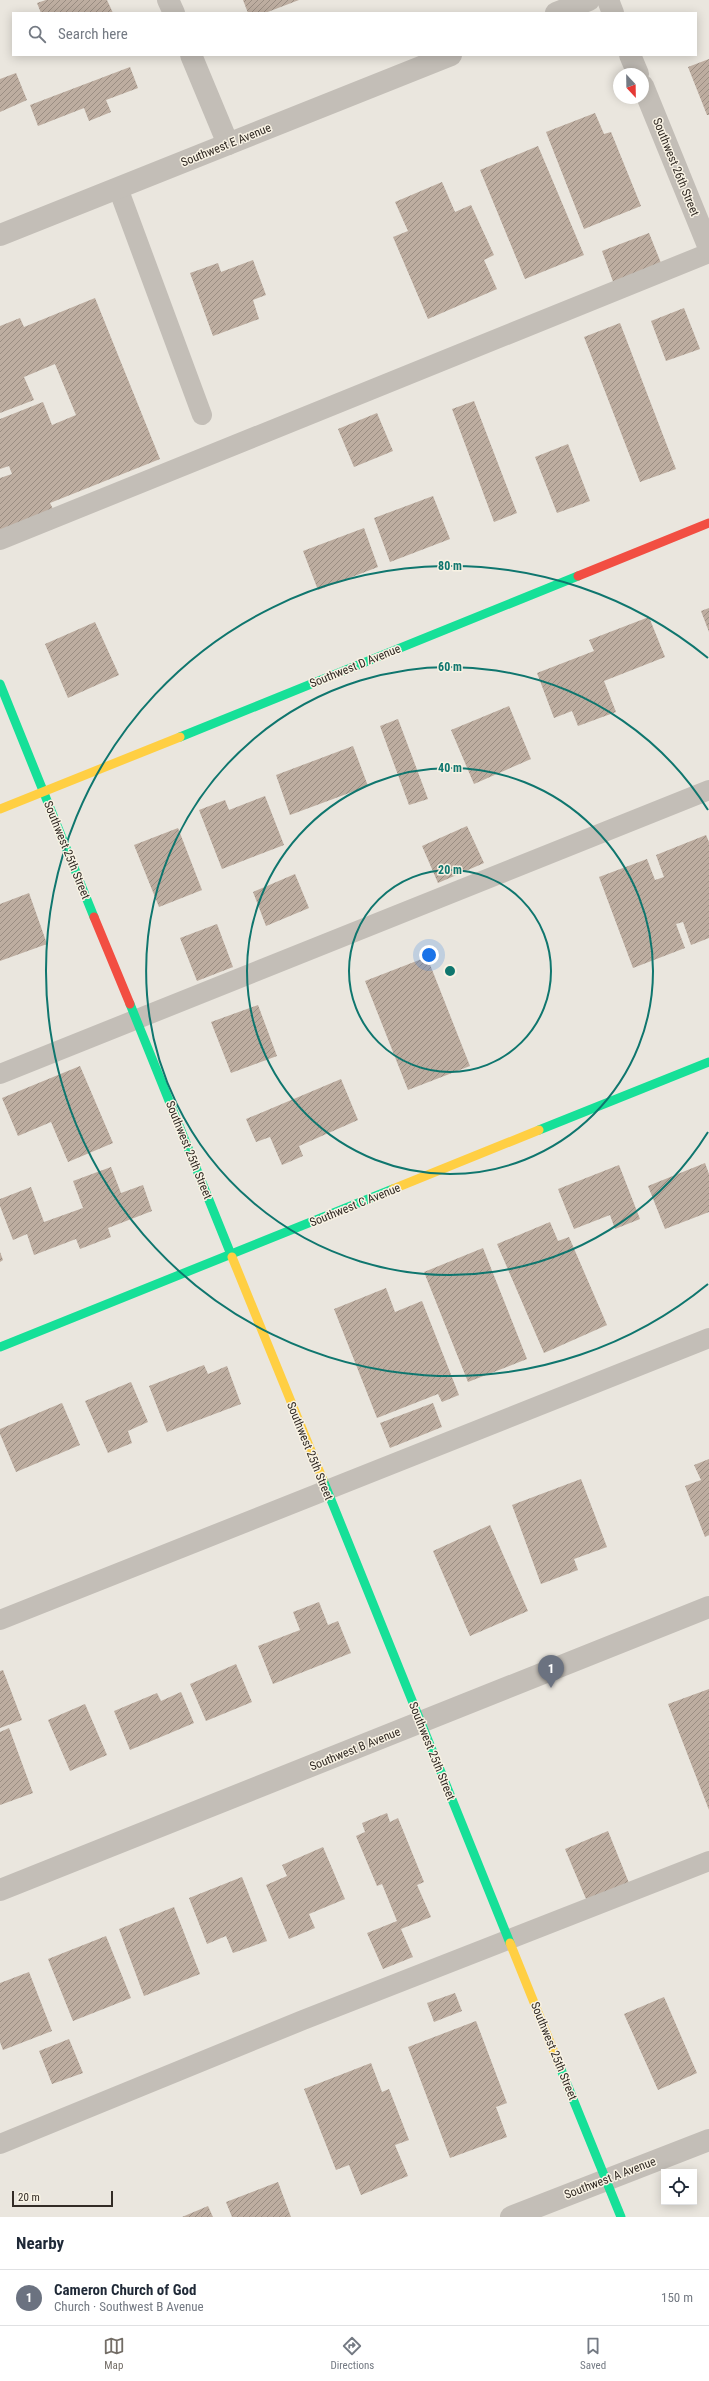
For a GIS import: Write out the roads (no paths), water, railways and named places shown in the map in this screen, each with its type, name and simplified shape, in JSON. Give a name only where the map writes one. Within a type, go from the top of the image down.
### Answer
[{"type":"street","points":[[168,0],[174,12]]},
{"type":"street","points":[[559,12],[589,0]]},
{"type":"street","points":[[608,0],[613,12]]},
{"type":"street","points":[[191,56],[228,144]]},
{"type":"street","name":"Southwest E Avenue","points":[[0,235],[448,56]]},
{"type":"street","points":[[630,56],[635,68]]},
{"type":"street","name":"Southwest 26th Street","points":[[649,101],[709,248]]},
{"type":"street","name":"Southwest D Avenue","points":[[0,809],[709,523]]},
{"type":"street","name":"Southwest 25th Street","points":[[0,684],[621,2217]]},
{"type":"street","name":"Southwest C Avenue","points":[[0,1347],[709,1062]]},
{"type":"street","name":"Southwest B Avenue","points":[[0,1890],[709,1607]]},
{"type":"street","name":"Southwest A Avenue","points":[[511,2217],[709,2140]]},
{"type":"lane","points":[[118,188],[202,414]]},
{"type":"lane","points":[[0,540],[709,253]]},
{"type":"lane","points":[[0,1074],[709,790]]},
{"type":"lane","points":[[0,1620],[709,1338]]},
{"type":"lane","points":[[0,2144],[303,2020],[709,1861]]},
{"type":"place","name":"Cameron Church of God","points":[[551,1688]]}]
